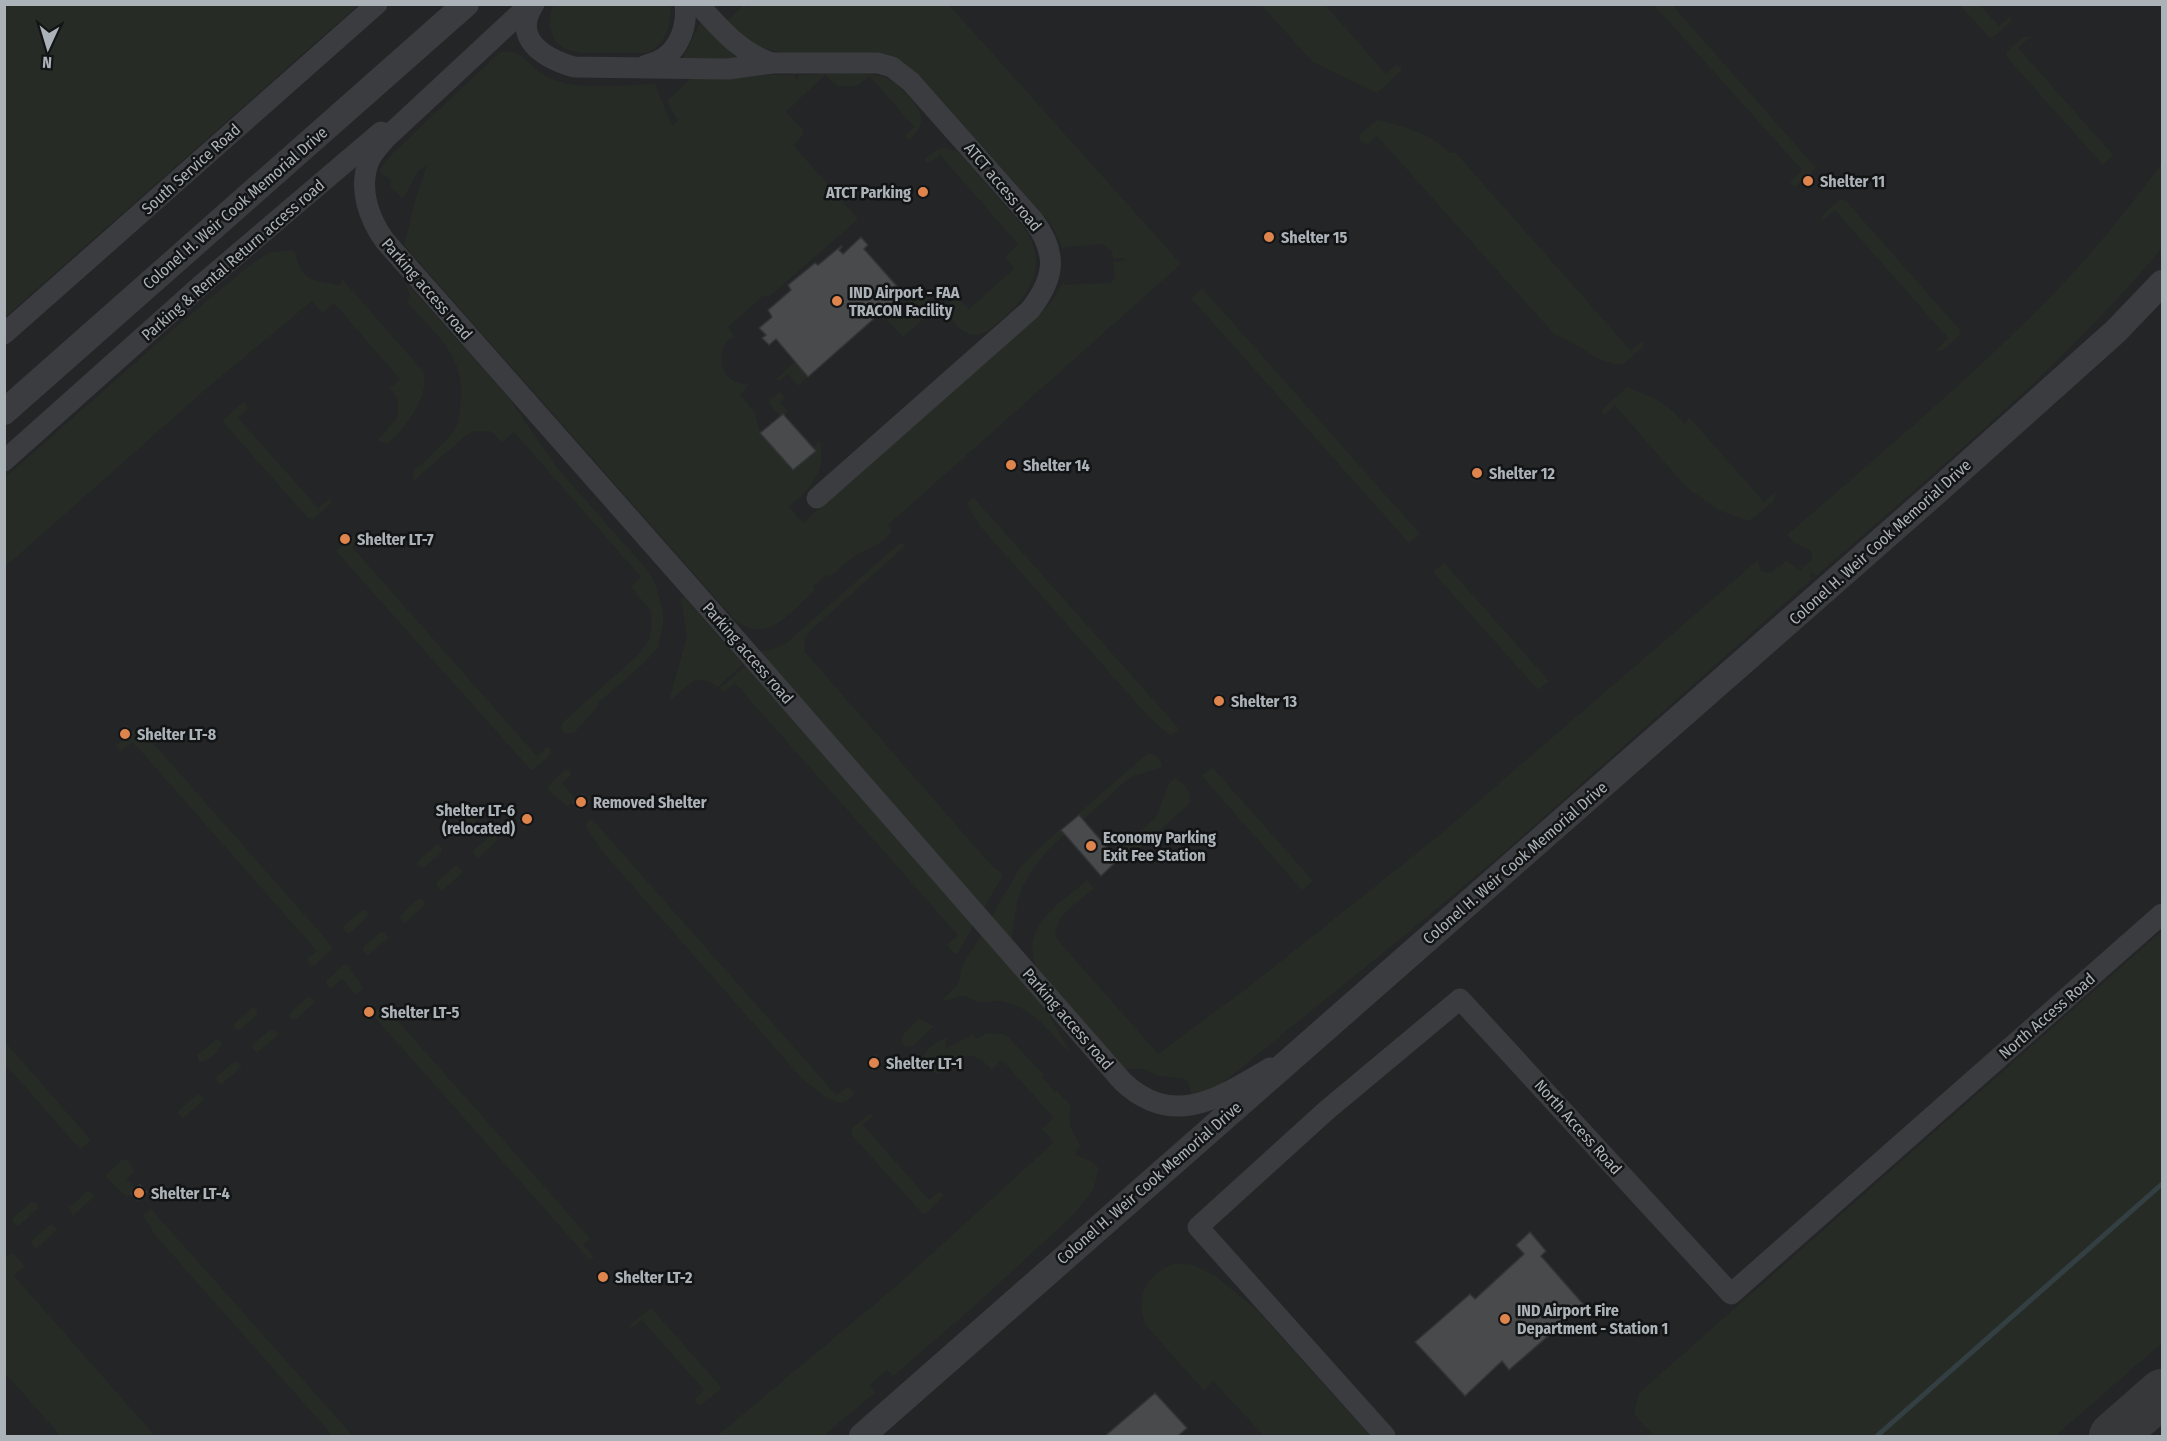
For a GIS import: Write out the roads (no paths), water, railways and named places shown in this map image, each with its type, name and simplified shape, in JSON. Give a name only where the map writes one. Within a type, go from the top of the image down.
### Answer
[{"type":"street","name":"South Service Road","points":[[4,334],[377,4]]},
{"type":"street","name":"Colonel H. Weir Cook Memorial Drive","points":[[4,412],[466,4]]},
{"type":"street","points":[[465,63],[532,4]]},
{"type":"street","name":"ATCT access road","points":[[532,4],[525,26],[529,39],[551,59],[574,67],[728,69],[773,63],[878,63],[892,67],[911,82],[1043,234],[1051,256],[1049,277],[1045,289],[1030,310],[817,498]]},
{"type":"street","points":[[634,67],[654,64],[664,60],[670,54],[682,32],[685,4]]},
{"type":"street","name":"ATCT access road","points":[[698,4],[743,49],[753,56],[773,63]]},
{"type":"street","name":"Parking & Rental Return access road","points":[[4,461],[200,286],[345,161],[465,63]]},
{"type":"street","name":"Parking access road","points":[[465,63],[386,138],[369,161],[366,177],[367,207],[372,222],[385,242],[1132,1090],[1140,1097],[1160,1105],[1195,1106],[1217,1097],[1304,1048]]},
{"type":"street","name":"Colonel H. Weir Cook Memorial Drive","points":[[862,1437],[1075,1247],[1952,478],[2116,331],[2163,283]]},
{"type":"street","name":"North Access Road","points":[[1385,1437],[1198,1227],[1327,1110],[1460,999],[1731,1294],[2163,914]]},
{"type":"waterway","points":[[1877,1436],[2162,1184]]},
{"type":"place","name":"Shelter 11","points":[[1808,181]]},
{"type":"place","name":"ATCT Parking","points":[[923,192]]},
{"type":"place","name":"Shelter 15","points":[[1269,237]]},
{"type":"place","name":"IND Airport - FAA TRACON Facility","points":[[837,301]]},
{"type":"place","name":"Shelter 14","points":[[1011,465]]},
{"type":"place","name":"Shelter 12","points":[[1477,473]]},
{"type":"place","name":"Shelter LT-7","points":[[345,539]]},
{"type":"place","name":"Shelter 13","points":[[1219,701]]},
{"type":"place","name":"Shelter LT-8","points":[[125,734]]},
{"type":"place","name":"Removed Shelter","points":[[581,802]]},
{"type":"place","name":"Shelter LT-6 (relocated)","points":[[527,819]]},
{"type":"place","name":"Economy Parking Exit Fee Station","points":[[1091,846]]},
{"type":"place","name":"Shelter LT-5","points":[[369,1012]]},
{"type":"place","name":"Shelter LT-1","points":[[874,1063]]},
{"type":"place","name":"Shelter LT-4","points":[[139,1193]]},
{"type":"place","name":"Shelter LT-2","points":[[603,1277]]},
{"type":"place","name":"IND Airport Fire Department - Station 1","points":[[1505,1319]]}]
